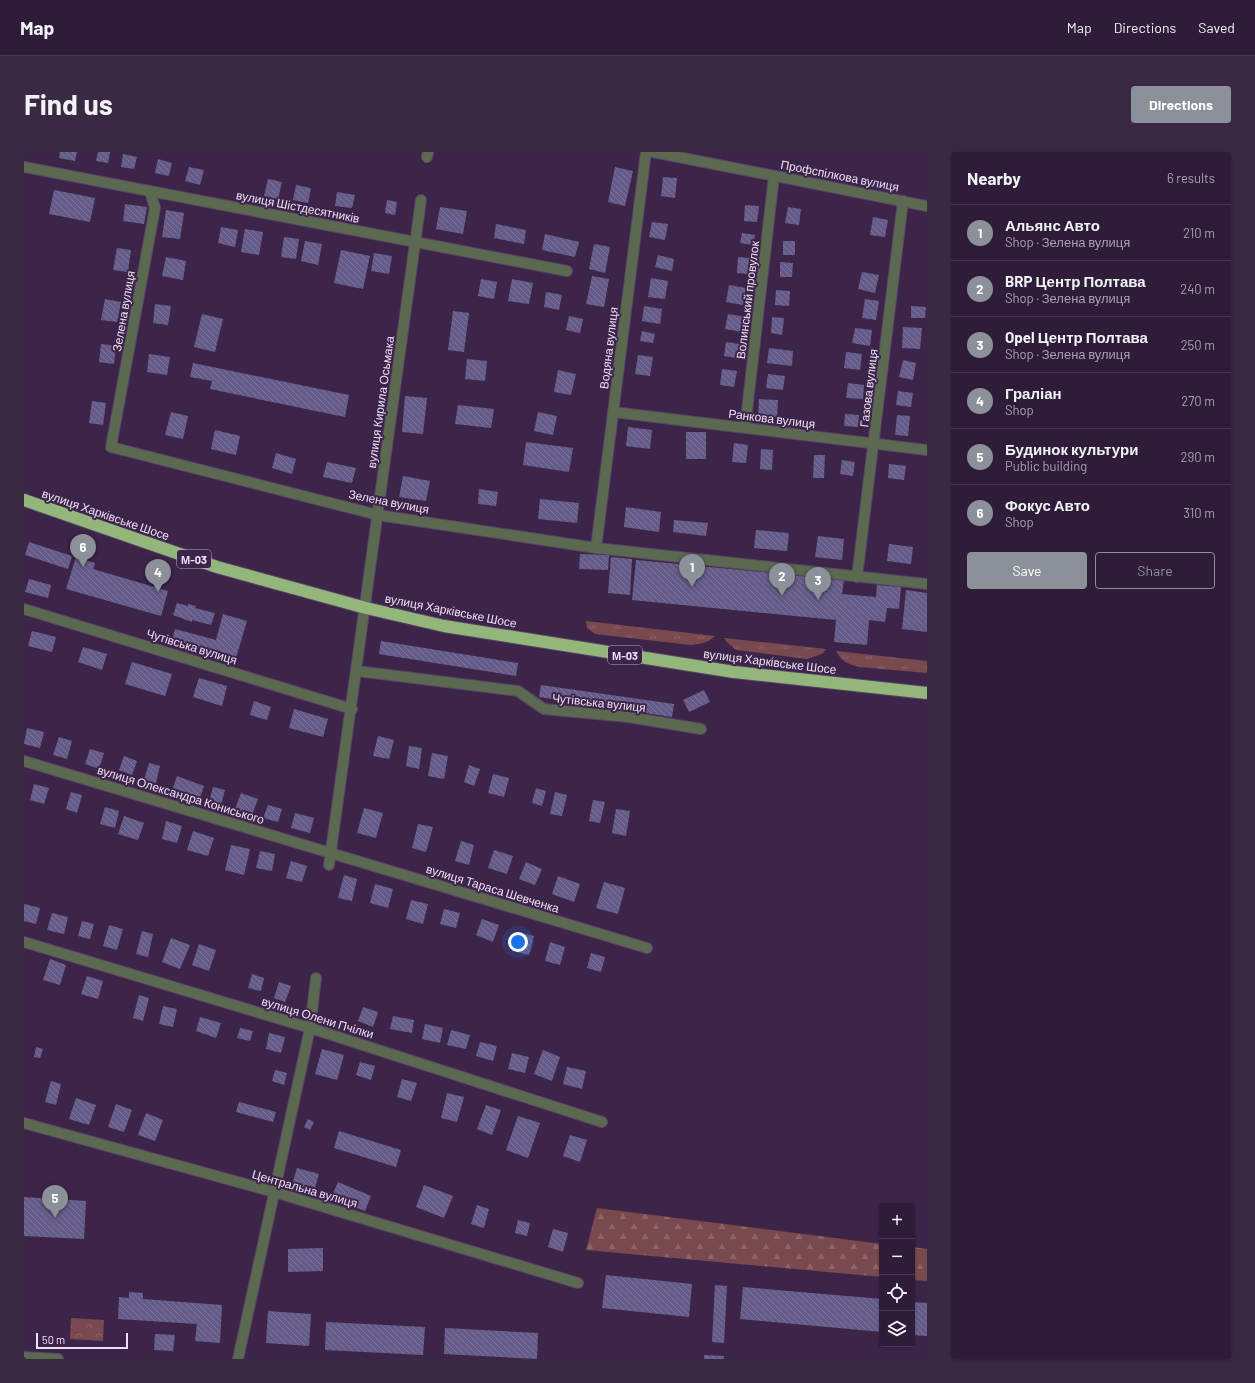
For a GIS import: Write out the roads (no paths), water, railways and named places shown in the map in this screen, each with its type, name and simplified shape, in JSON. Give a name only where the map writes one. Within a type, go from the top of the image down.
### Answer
[{"type":"highway","name":"вулиця Харківське Шосе","points":[[24,500],[217,567],[366,608],[444,626],[729,671],[927,694]]},
{"type":"street","name":"Водяна вулиця","points":[[596,548],[646,152]]},
{"type":"street","name":"Профспілкова вулиця","points":[[653,152],[927,206]]},
{"type":"street","name":"вулиця Шістдесятників","points":[[24,167],[567,271]]},
{"type":"street","name":"Волинський провулок","points":[[745,428],[774,176]]},
{"type":"street","name":"Зелена вулиця","points":[[150,191],[155,208],[111,447],[378,515],[596,548],[927,584]]},
{"type":"street","name":"вулиця Кирила Осьмака","points":[[329,865],[366,608],[421,200]]},
{"type":"street","name":"Газова вулиця","points":[[857,577],[903,201]]},
{"type":"street","name":"Ранкова вулиця","points":[[613,412],[927,450]]},
{"type":"street","name":"Чутівська вулиця","points":[[24,609],[352,709]]},
{"type":"street","name":"Чутівська вулиця","points":[[357,671],[518,691],[544,710],[628,717],[701,729]]},
{"type":"street","name":"вулиця Олександра Кониського","points":[[24,761],[331,853]]},
{"type":"street","name":"вулиця Тараса Шевченка","points":[[331,853],[647,948]]},
{"type":"street","name":"вулиця Олени Пчілки","points":[[24,942],[310,1028],[602,1122]]},
{"type":"street","points":[[238,1359],[310,1028],[316,978]]},
{"type":"street","name":"Центральна вулиця","points":[[24,1123],[274,1192],[578,1283]]},
{"type":"street","points":[[24,1357],[58,1359]]},
{"type":"place","name":"Фокус Авто","points":[[83,567]]},
{"type":"place","name":"Альянс Авто","points":[[692,587]]},
{"type":"place","name":"Граліан","points":[[158,592]]},
{"type":"place","name":"BRP Центр Полтава","points":[[782,596]]},
{"type":"place","name":"Opel Центр Полтава","points":[[818,600]]},
{"type":"place","name":"Будинок культури","points":[[55,1218]]}]
